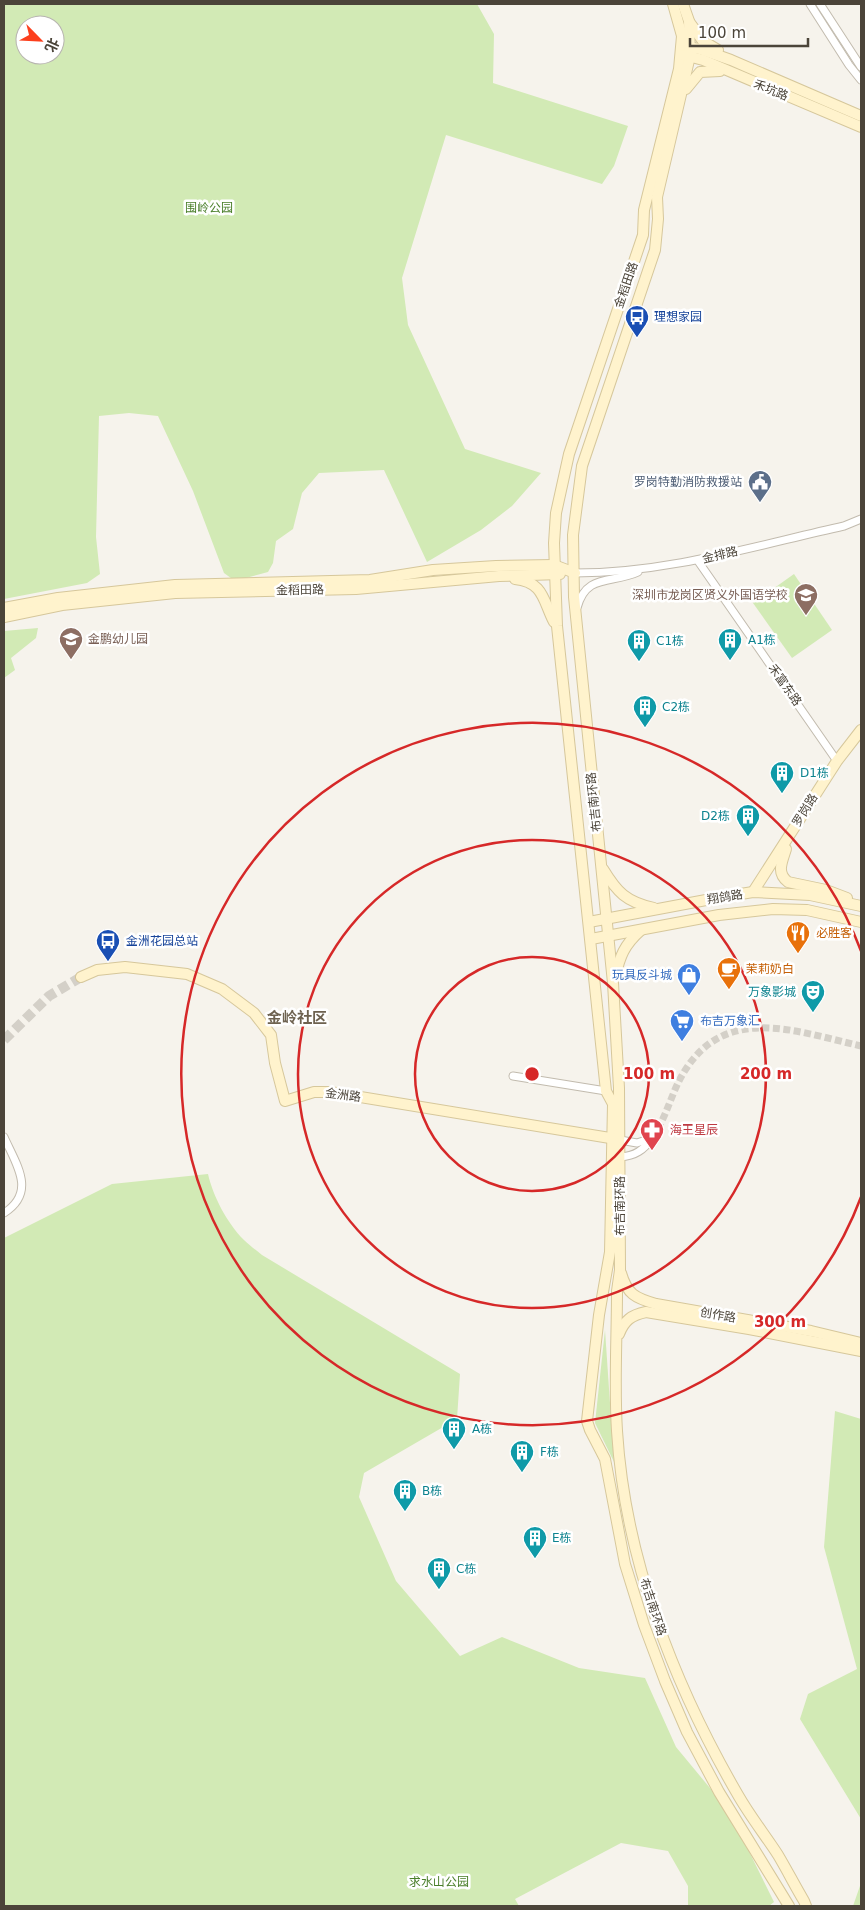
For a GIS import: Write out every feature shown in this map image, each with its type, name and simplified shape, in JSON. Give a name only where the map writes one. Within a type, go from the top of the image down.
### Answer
[{"type":"street","name":"金稻田路","points":[[554,569],[556,513],[569,454],[643,235],[644,210],[686,51],[673,4]]},
{"type":"street","name":"金稻田路","points":[[582,466],[655,250],[658,220],[657,197],[682,96],[689,21],[683,4]]},
{"type":"street","points":[[810,4],[849,65],[861,80]]},
{"type":"street","points":[[820,4],[861,67]]},
{"type":"street","points":[[689,21],[703,41],[731,60]]},
{"type":"street","name":"禾坑路","points":[[686,51],[731,60],[860,114]]},
{"type":"street","name":"禾坑路","points":[[686,51],[726,71],[861,127]]},
{"type":"street","points":[[682,96],[700,72],[709,70],[726,71]]},
{"type":"street","name":"布吉南环路","points":[[582,466],[573,535],[574,597],[613,984],[619,1088],[610,1252],[599,1315],[587,1421],[605,1459],[625,1564],[644,1625],[665,1681],[687,1732],[719,1792],[789,1906]]},
{"type":"street","name":"金排路","points":[[575,573],[644,570],[698,561],[844,526],[861,519]]},
{"type":"street","name":"禾富东路","points":[[698,561],[837,760]]},
{"type":"street","name":"金稻田路","points":[[4,617],[62,605],[174,593],[356,589],[554,569]]},
{"type":"street","name":"金稻田路","points":[[4,608],[58,598],[174,585],[370,580],[433,570],[554,569],[575,573]]},
{"type":"street","name":"布吉南环路","points":[[554,569],[556,626],[606,1091],[612,1104],[620,1157],[620,1270],[617,1291],[617,1431],[626,1500],[644,1584],[669,1655],[718,1758],[806,1906]]},
{"type":"street","points":[[576,616],[580,599],[590,585],[602,580],[627,577],[644,570]]},
{"type":"street","points":[[499,576],[525,581],[536,587],[543,596],[556,626]]},
{"type":"street","name":"罗岗路","points":[[753,892],[837,760],[861,730]]},
{"type":"street","points":[[790,835],[780,866],[780,874],[784,879],[788,882],[841,895],[860,906]]},
{"type":"street","points":[[600,865],[616,889],[624,896],[644,906],[658,909]]},
{"type":"street","name":"翔鸽路","points":[[589,922],[753,892],[810,895],[860,906]]},
{"type":"street","name":"翔鸽路","points":[[591,939],[748,910],[807,910],[861,922]]},
{"type":"street","points":[[613,984],[622,952],[633,937],[642,929]]},
{"type":"street","name":"金洲路","points":[[82,977],[97,970],[125,967],[187,974],[222,989],[254,1013],[271,1034],[275,1062],[285,1101],[314,1092],[330,1092],[616,1138]]},
{"type":"street","points":[[513,1076],[606,1091]]},
{"type":"street","points":[[4,1137],[21,1177],[22,1191],[18,1201],[4,1213]]},
{"type":"street","points":[[616,1138],[637,1143],[652,1138],[639,1152],[620,1157]]},
{"type":"street","name":"创作路","points":[[620,1270],[624,1284],[630,1293],[643,1300],[810,1335],[861,1351]]},
{"type":"street","name":"创作路","points":[[617,1338],[623,1325],[629,1318],[646,1312],[861,1343]]},
{"type":"street","points":[[778,1886],[791,1878]]},
{"type":"green space","name":"围岭公园","points":[[4,4],[477,4],[494,34],[493,83],[628,126],[614,166],[602,184],[446,135],[402,278],[408,325],[465,449],[541,473],[512,506],[481,530],[427,562],[384,470],[319,473],[302,493],[293,529],[276,541],[273,563],[268,572],[235,581],[224,573],[193,491],[158,416],[129,413],[99,416],[96,537],[100,574],[87,583],[4,599]]},
{"type":"green space","points":[[794,574],[832,630],[792,658],[753,603]]},
{"type":"green space","points":[[38,628],[36,638],[11,658],[15,670],[4,678],[4,631]]},
{"type":"green space","name":"求水山公园","points":[[208,1174],[217,1200],[226,1217],[244,1240],[262,1255],[460,1374],[457,1419],[364,1473],[359,1497],[396,1581],[460,1656],[502,1637],[579,1668],[645,1678],[676,1747],[729,1811],[774,1902],[769,1906],[688,1906],[688,1886],[668,1851],[621,1843],[515,1899],[519,1906],[4,1906],[4,1238],[112,1184]]},
{"type":"green space","points":[[605,1330],[614,1462],[595,1423]]},
{"type":"green space","points":[[835,1411],[861,1419],[861,1819],[800,1719],[808,1694],[857,1669],[824,1547]]},
{"type":"green space","points":[[861,1883],[861,1906],[853,1906]]},
{"type":"tunnel","points":[[4,1040],[49,996],[81,977]]},
{"type":"tunnel","points":[[652,1138],[684,1072],[701,1050],[721,1037],[742,1030],[765,1028],[813,1034],[861,1046]]},
{"type":"place","name":"理想家园","points":[[637,338]]},
{"type":"place","name":"罗岗特勤消防救援站","points":[[760,503]]},
{"type":"place","name":"深圳市龙岗区贤义外国语学校","points":[[806,616]]},
{"type":"place","name":"金鹏幼儿园","points":[[71,660]]},
{"type":"place","name":"A1栋","points":[[730,661]]},
{"type":"place","name":"C1栋","points":[[639,662]]},
{"type":"place","name":"C2栋","points":[[645,728]]},
{"type":"place","name":"D1栋","points":[[782,794]]},
{"type":"place","name":"D2栋","points":[[748,837]]},
{"type":"place","name":"必胜客","points":[[798,954]]},
{"type":"place","name":"金洲花园总站","points":[[108,962]]},
{"type":"place","name":"茉莉奶白","points":[[729,990]]},
{"type":"place","name":"玩具反斗城","points":[[689,996]]},
{"type":"place","name":"万象影城","points":[[813,1013]]},
{"type":"place","name":"布吉万象汇","points":[[682,1042]]},
{"type":"place","name":"海王星辰","points":[[652,1151]]},
{"type":"place","name":"A栋","points":[[454,1450]]},
{"type":"place","name":"F栋","points":[[522,1473]]},
{"type":"place","name":"B栋","points":[[405,1512]]},
{"type":"place","name":"E栋","points":[[535,1559]]},
{"type":"place","name":"C栋","points":[[439,1590]]},
{"type":"district","name":"金岭社区","points":[[297,1018]]}]
